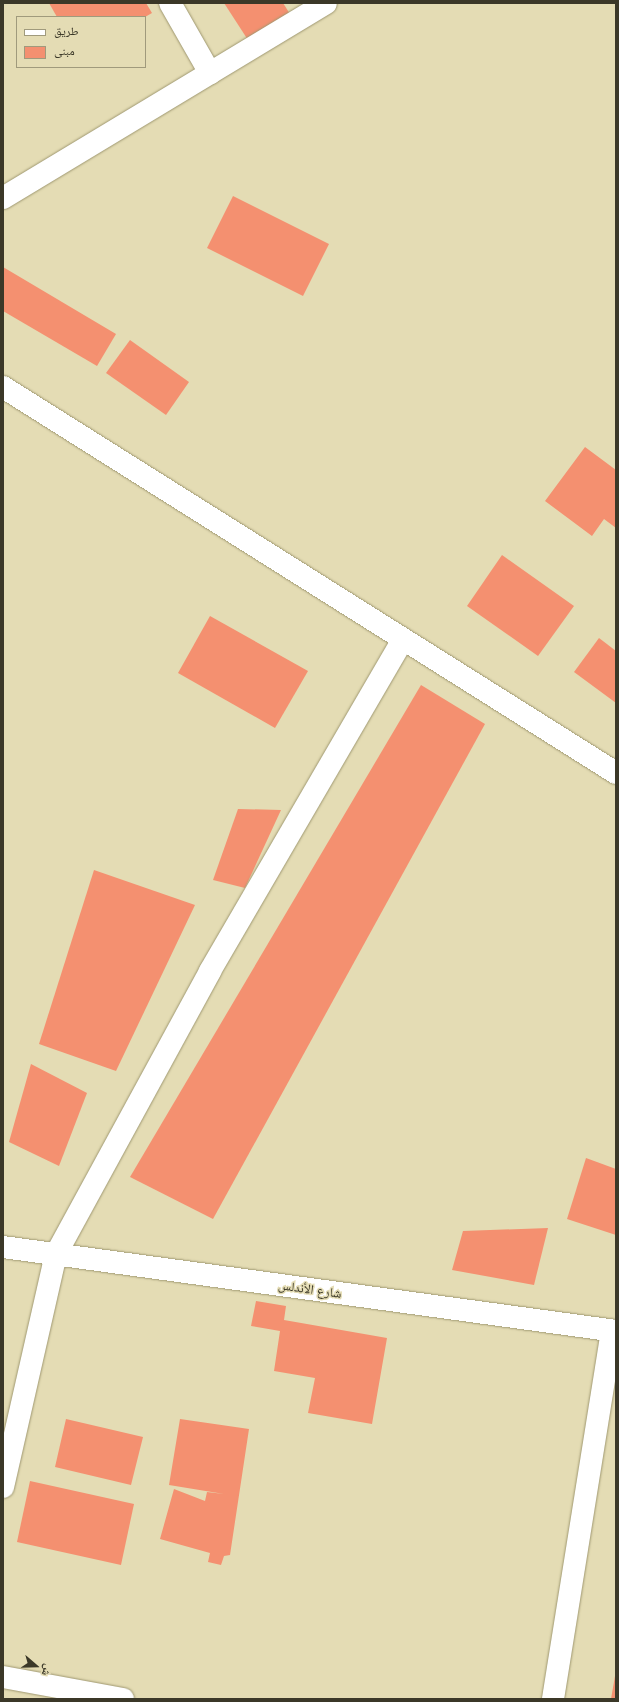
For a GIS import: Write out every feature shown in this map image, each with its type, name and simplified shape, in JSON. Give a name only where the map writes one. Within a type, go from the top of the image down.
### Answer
[{"type":"street","points":[[170,3],[210,74]]},
{"type":"street","points":[[3,198],[326,3]]},
{"type":"street","points":[[3,387],[616,773]]},
{"type":"street","points":[[3,1487],[56,1254],[210,971],[404,640]]},
{"type":"street","name":"شارع الأندلس","points":[[3,1247],[614,1331]]},
{"type":"street","points":[[553,1699],[614,1331]]},
{"type":"street","points":[[3,1677],[124,1699]]},
{"type":"building","points":[[49,3],[146,3],[152,13],[146,16],[56,16]]},
{"type":"building","points":[[224,3],[283,3],[290,14],[248,40]]},
{"type":"building","points":[[233,196],[329,244],[303,296],[207,248]]},
{"type":"building","points":[[3,267],[116,334],[97,366],[3,311]]},
{"type":"building","points":[[130,340],[189,382],[166,415],[106,373]]},
{"type":"building","points":[[585,447],[616,470],[616,528],[604,519],[592,536],[545,501]]},
{"type":"building","points":[[502,555],[574,606],[538,656],[467,606]]},
{"type":"building","points":[[210,616],[308,671],[275,728],[178,673]]},
{"type":"building","points":[[599,638],[616,651],[616,703],[574,672]]},
{"type":"building","points":[[421,685],[485,724],[213,1219],[130,1177]]},
{"type":"building","points":[[238,809],[281,810],[245,888],[213,880]]},
{"type":"building","points":[[94,870],[195,905],[116,1071],[39,1044]]},
{"type":"building","points":[[31,1064],[87,1093],[59,1166],[9,1142]]},
{"type":"building","points":[[586,1158],[616,1169],[616,1235],[567,1219]]},
{"type":"building","points":[[548,1228],[534,1285],[452,1270],[463,1231]]},
{"type":"building","points":[[256,1301],[286,1306],[284,1320],[387,1338],[372,1424],[308,1413],[315,1378],[274,1371],[280,1331],[251,1326]]},
{"type":"building","points":[[66,1419],[143,1437],[131,1485],[55,1467]]},
{"type":"building","points":[[180,1419],[249,1429],[230,1555],[224,1556],[221,1565],[208,1562],[210,1553],[160,1539],[174,1489],[205,1501],[207,1492],[224,1494],[169,1485]]},
{"type":"building","points":[[30,1481],[134,1504],[121,1565],[17,1542]]},
{"type":"building","points":[[615,1676],[616,1699],[611,1699]]}]
